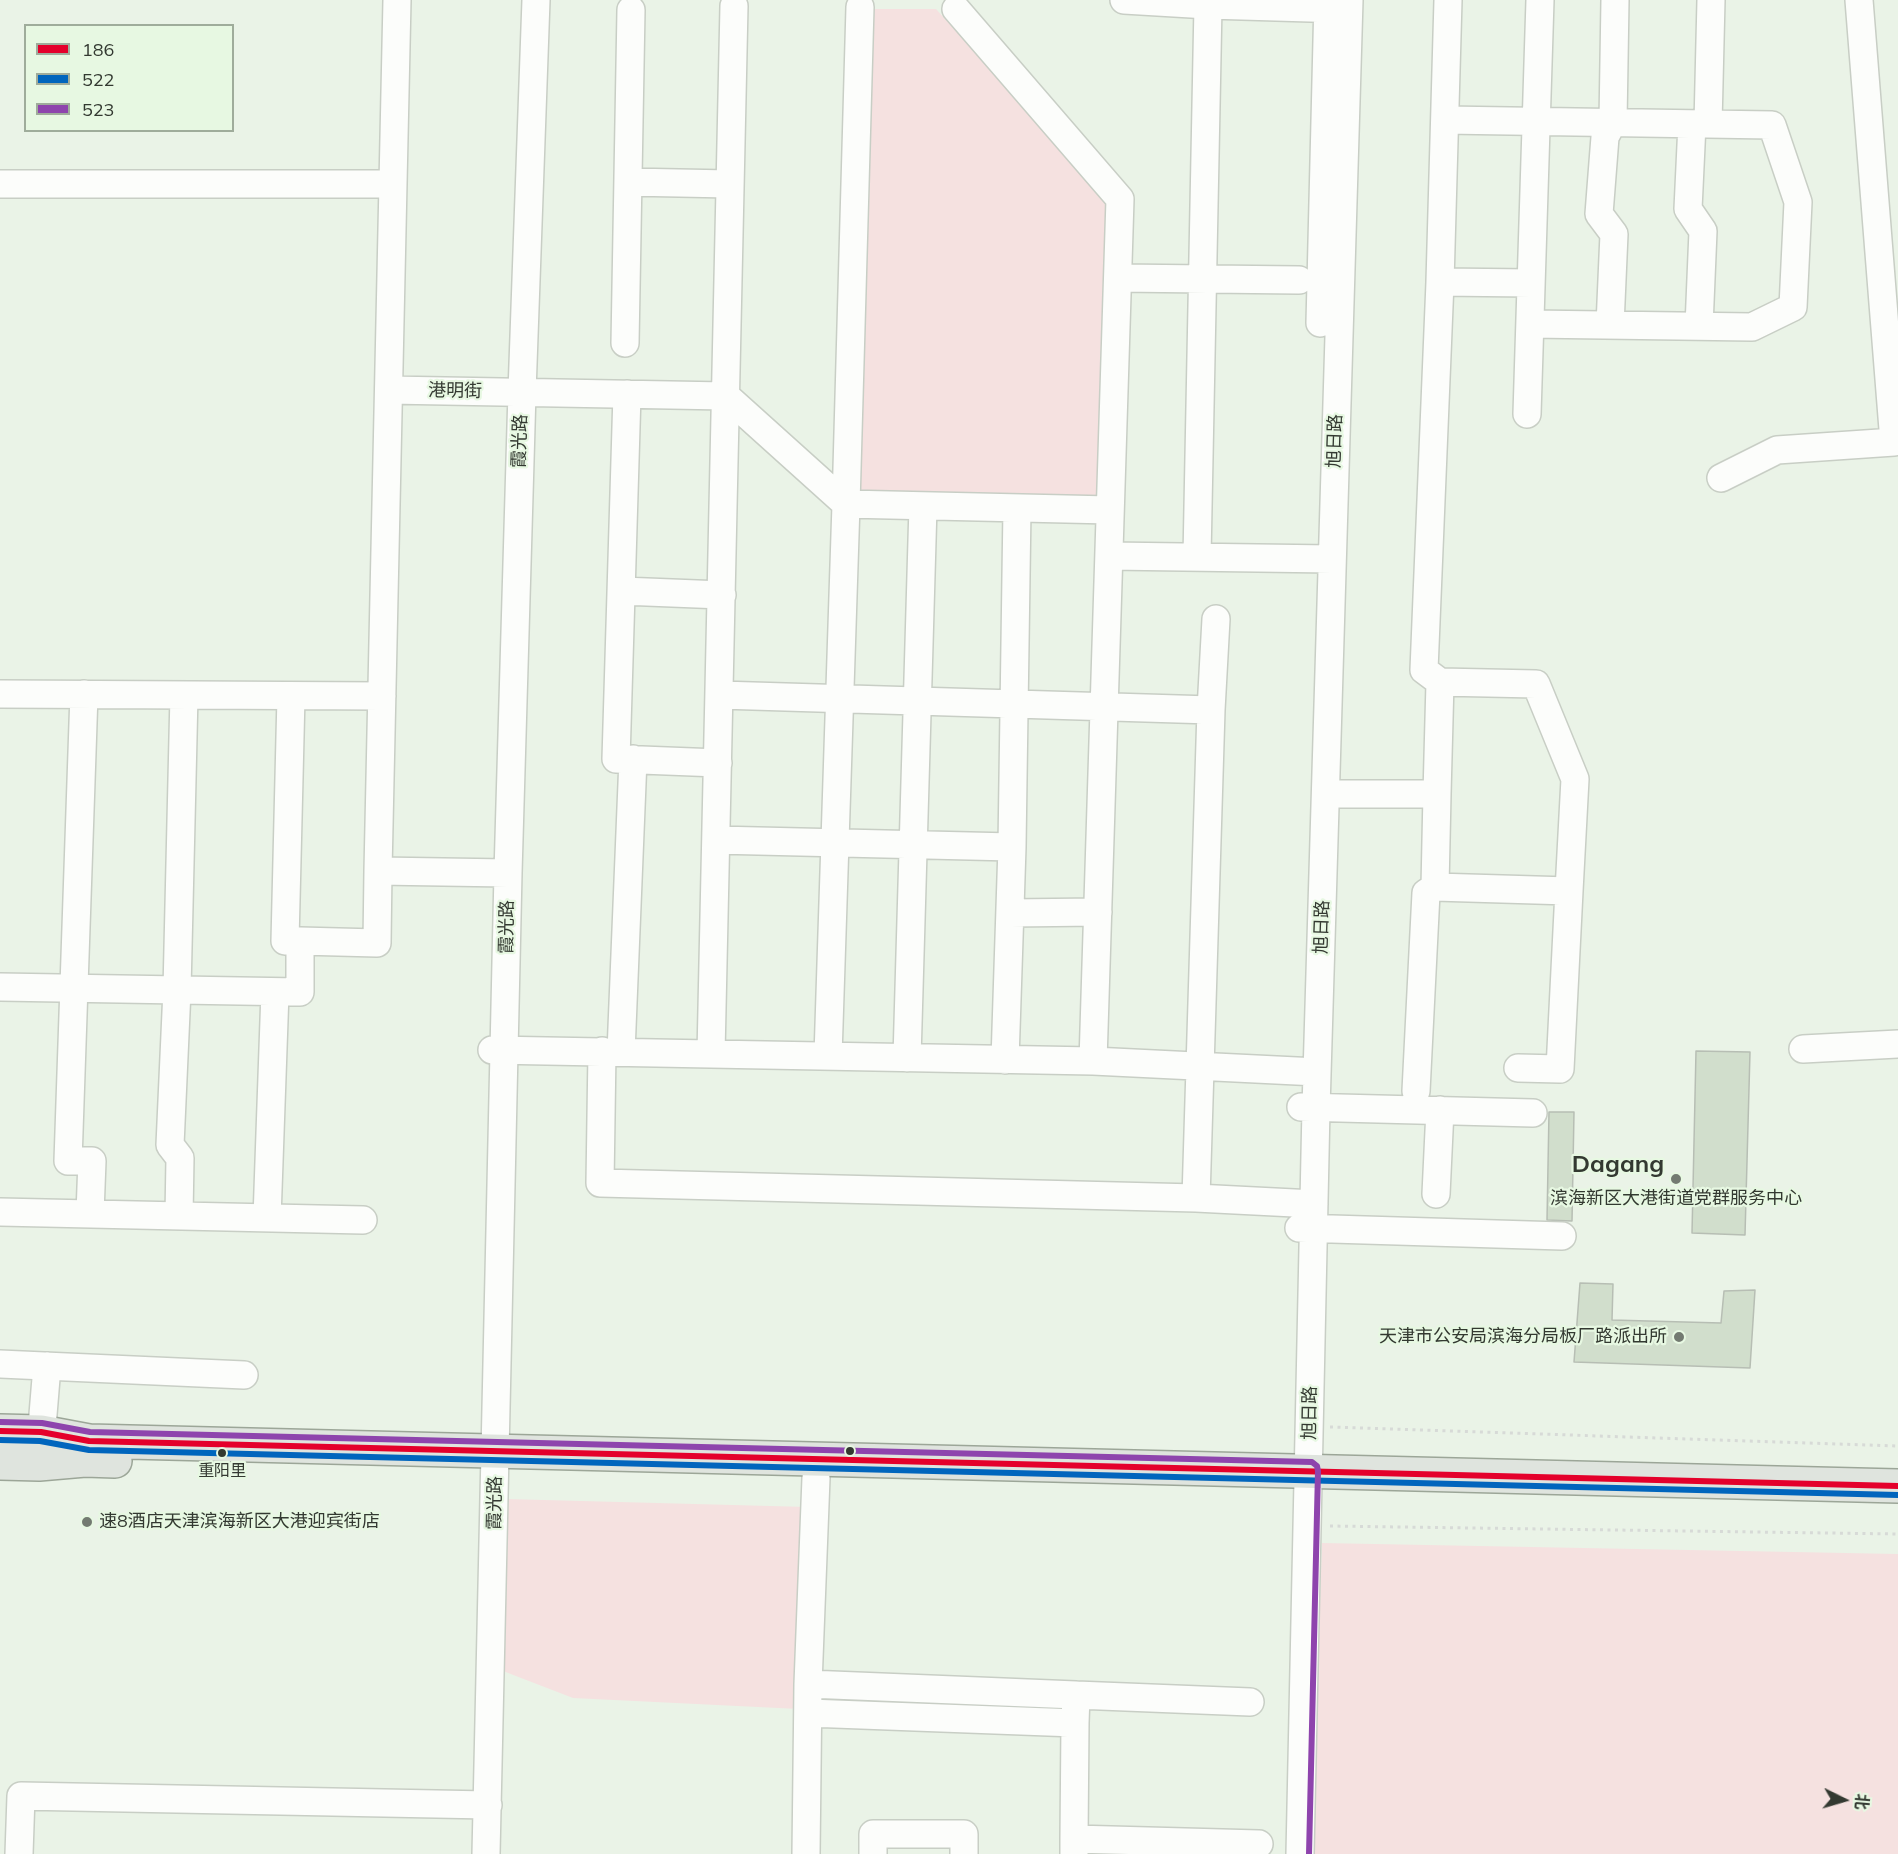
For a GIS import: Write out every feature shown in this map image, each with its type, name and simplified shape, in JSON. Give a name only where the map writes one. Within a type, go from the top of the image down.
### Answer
[{"type":"main road","points":[[0,1431],[41,1432],[88,1441],[816,1478],[1300,1479],[1898,1486]]},
{"type":"main road","points":[[0,1463],[39,1464],[85,1460],[489,1460],[1300,1479],[1898,1507]]},
{"type":"street","points":[[291,696],[285,941],[377,943],[397,0]]},
{"type":"street","name":"霞光路","points":[[486,1854],[481,1804],[502,873],[516,392],[522,0]]},
{"type":"street","name":"霞光路","points":[[516,392],[536,0]]},
{"type":"street","points":[[1124,0],[1208,5],[1338,4]]},
{"type":"street","points":[[1448,0],[1440,282],[1424,670],[1440,682],[1536,684],[1575,779],[1560,1069],[1518,1068]]},
{"type":"street","points":[[1527,414],[1540,0]]},
{"type":"street","points":[[1610,326],[1614,234],[1599,214],[1605,136],[1613,122],[1616,0]]},
{"type":"street","points":[[1700,327],[1703,231],[1688,209],[1700,124],[1711,0]]},
{"type":"street","points":[[1720,478],[1777,450],[1894,442],[1860,0]]},
{"type":"street","name":"旭日路","points":[[1310,1071],[1338,4]]},
{"type":"street","points":[[1197,557],[1208,5]]},
{"type":"street","points":[[711,1054],[734,6]]},
{"type":"street","points":[[828,1056],[860,8]]},
{"type":"street","points":[[956,9],[1120,199],[1093,1061]]},
{"type":"street","points":[[625,343],[631,10]]},
{"type":"street","points":[[1445,120],[1772,125],[1798,202],[1794,307],[1752,327],[1530,324]]},
{"type":"street","points":[[628,183],[730,184]]},
{"type":"street","points":[[0,184],[393,184]]},
{"type":"street","points":[[1118,278],[1299,280]]},
{"type":"street","points":[[1440,282],[1531,283]]},
{"type":"street","name":"港明街","points":[[389,390],[726,396]]},
{"type":"street","points":[[627,394],[616,759],[718,763]]},
{"type":"street","points":[[726,396],[846,504],[1110,510]]},
{"type":"street","points":[[907,1058],[923,506]]},
{"type":"street","points":[[1005,1060],[1012,847],[1017,508]]},
{"type":"street","points":[[1108,556],[1323,559]]},
{"type":"street","name":"旭日路","points":[[1285,1854],[1300,1479],[1308,1107],[1326,795],[1323,559]]},
{"type":"street","points":[[622,591],[722,595]]},
{"type":"street","points":[[1196,1198],[1211,710],[1216,619]]},
{"type":"street","points":[[1435,887],[1440,682]]},
{"type":"street","points":[[0,694],[382,696]]},
{"type":"street","points":[[84,694],[68,1161],[92,1161],[90,1213]]},
{"type":"street","points":[[178,1216],[180,1158],[170,1145],[177,990],[184,695]]},
{"type":"street","points":[[720,695],[1211,710]]},
{"type":"street","points":[[633,759],[600,1183],[1196,1198],[1306,1216],[1562,1236]]},
{"type":"street","points":[[1326,795],[1437,794]]},
{"type":"street","points":[[716,840],[1012,847]]},
{"type":"street","points":[[378,871],[502,873]]},
{"type":"street","points":[[1416,1091],[1426,893],[1435,887],[1569,891]]},
{"type":"street","points":[[1010,913],[1098,912]]},
{"type":"street","points":[[0,987],[300,992],[300,941]]},
{"type":"street","points":[[267,1218],[275,992]]},
{"type":"street","points":[[1803,1048],[1898,1044]]},
{"type":"street","points":[[498,1051],[1093,1061],[1310,1071]]},
{"type":"street","points":[[1308,1107],[1533,1113]]},
{"type":"street","points":[[1437,1194],[1440,1110]]},
{"type":"street","points":[[0,1212],[363,1220]]},
{"type":"street","points":[[0,1364],[244,1375]]},
{"type":"street","points":[[39,1464],[48,1366]]},
{"type":"street","points":[[806,1854],[808,1684],[816,1478]]},
{"type":"street","name":"旭日路","points":[[1300,1479],[1300,1854]]},
{"type":"street","points":[[808,1684],[1250,1702]]},
{"type":"street","points":[[1076,1695],[1074,1847],[1259,1844]]},
{"type":"street","points":[[808,1713],[1075,1723]]},
{"type":"street","points":[[19,1854],[21,1796],[481,1804]]},
{"type":"street","name":"霞光路","points":[[472,1854],[481,1804]]},
{"type":"street","points":[[873,1854],[873,1834],[964,1834],[964,1854]]},
{"type":"path","points":[[1329,1427],[1898,1446]]},
{"type":"path","points":[[1326,1526],[1898,1534]]},
{"type":"shaded area","points":[[871,9],[936,9],[1112,202],[1099,497],[854,494]]},
{"type":"shaded area","points":[[506,1499],[808,1507],[799,1709],[573,1698],[503,1671]]},
{"type":"shaded area","points":[[1322,1543],[1898,1554],[1898,1854],[1312,1854]]},
{"type":"building","name":"滨海新区大港街道党群服务中心","points":[[1696,1051],[1750,1052],[1745,1235],[1692,1233]]},
{"type":"building","points":[[1549,1112],[1574,1112],[1572,1221],[1547,1220]]},
{"type":"building","points":[[1580,1283],[1613,1284],[1612,1320],[1721,1323],[1724,1291],[1755,1290],[1750,1368],[1574,1362]]},
{"type":"transit line","name":"523","points":[[0,1422],[42,1423],[90,1432],[1312,1462],[1317,1466],[1318,1471],[1309,1854]]},
{"type":"transit line","name":"186","points":[[0,1431],[41,1432],[89,1441],[1898,1486]]},
{"type":"transit line","name":"522","points":[[0,1440],[40,1441],[89,1450],[1898,1495]]},
{"type":"place","name":"滨海新区大港街道党群服务中心","points":[[1676,1179]]},
{"type":"place","name":"天津市公安局滨海分局板厂路派出所","points":[[1679,1337]]},
{"type":"place","name":"重阳里","points":[[222,1453]]},
{"type":"place","name":"速8酒店天津滨海新区大港迎宾街店","points":[[87,1522]]},
{"type":"district","name":"Dagang","points":[[1618,1165]]}]
